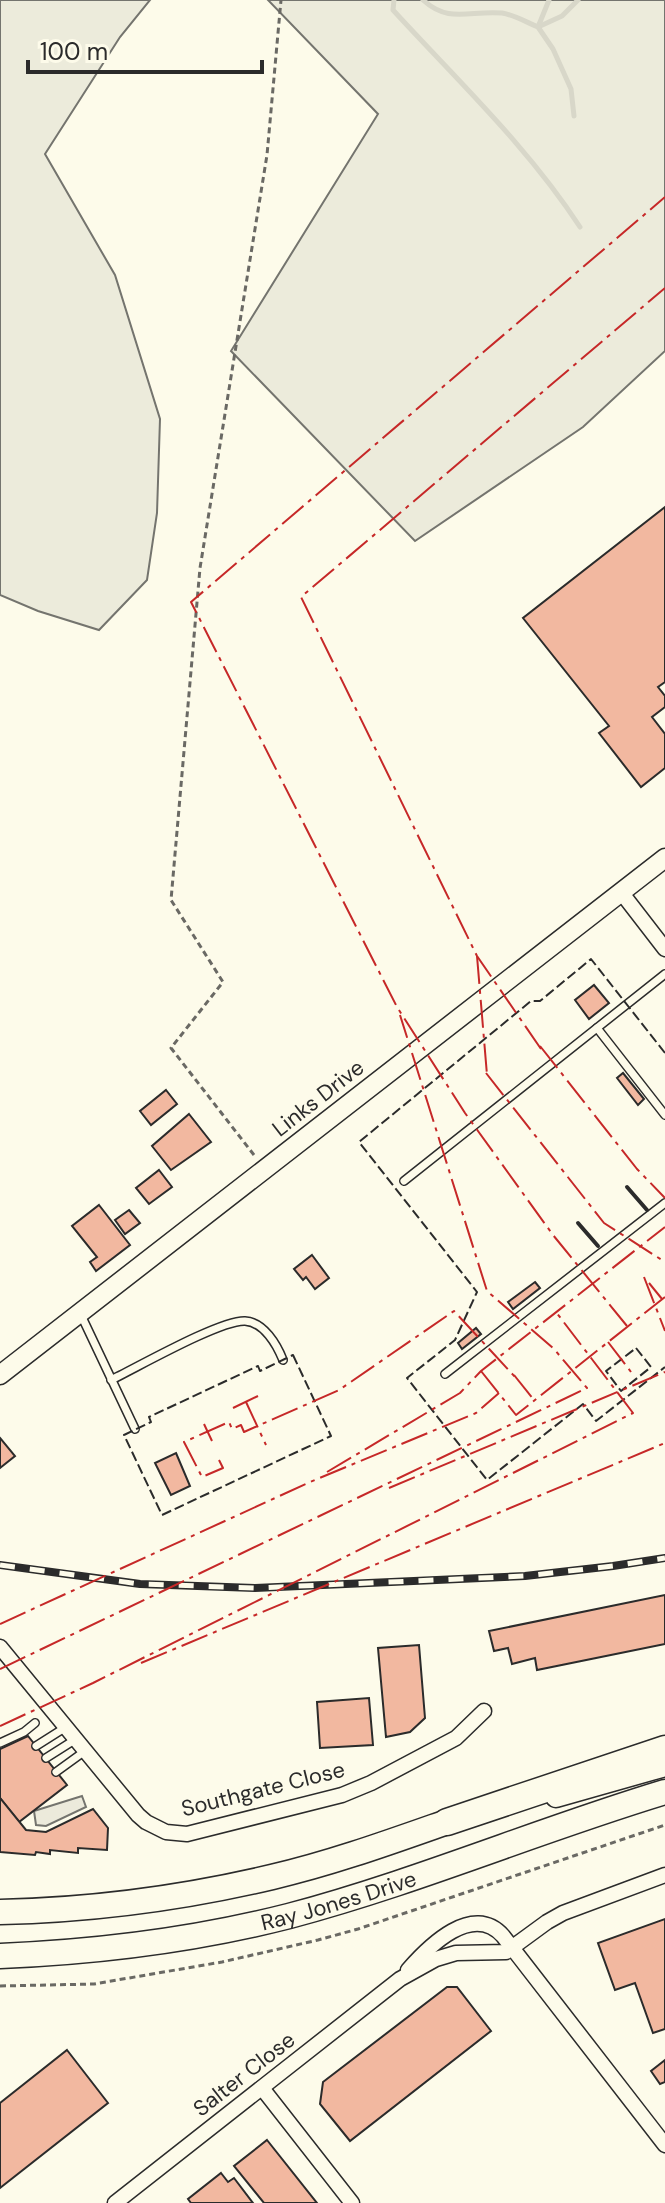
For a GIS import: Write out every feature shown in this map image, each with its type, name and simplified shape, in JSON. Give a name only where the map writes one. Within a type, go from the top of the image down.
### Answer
[{"type":"highway","points":[[447,1822],[665,1749]]},
{"type":"highway","name":"Ray Jones Drive","points":[[0,1956],[156,1942],[287,1916],[665,1792]]},
{"type":"highway","name":"Ray Jones Drive","points":[[0,1912],[110,1905],[225,1887],[274,1877],[360,1852],[447,1822]]},
{"type":"main road","name":"Ray Jones Drive","points":[[447,1822],[552,1799],[665,1766]]},
{"type":"street","name":"Links Drive","points":[[0,1375],[665,858]]},
{"type":"street","points":[[621,892],[665,949]]},
{"type":"street","name":"Southgate Close","points":[[0,1647],[127,1802],[146,1822],[166,1832],[187,1834],[342,1795],[456,1738],[484,1711]]},
{"type":"street","points":[[512,1949],[563,1913],[665,1875]]},
{"type":"street","name":"Salter Close","points":[[115,2203],[400,1979],[433,1945],[465,1925],[480,1924],[495,1928],[503,1936],[665,2145]]},
{"type":"street","name":"Salter Close","points":[[400,1979],[436,1959],[456,1953],[503,1953],[512,1949]]},
{"type":"street","points":[[262,2088],[352,2203]]},
{"type":"lane","points":[[404,1181],[665,974]]},
{"type":"lane","points":[[597,1028],[665,1115]]},
{"type":"lane","points":[[445,1374],[665,1203]]},
{"type":"lane","points":[[80,1313],[135,1429]]},
{"type":"lane","points":[[111,1380],[221,1326],[244,1321],[258,1325],[266,1332],[283,1360]]},
{"type":"lane","points":[[0,1743],[35,1723]]},
{"type":"lane","points":[[36,1746],[76,1739]]},
{"type":"lane","points":[[46,1758],[76,1739]]},
{"type":"lane","points":[[56,1772],[76,1739]]},
{"type":"path","points":[[265,1169],[171,1048],[223,982],[171,900],[200,568],[267,155],[281,0]]},
{"type":"shaded area","points":[[0,0],[150,0],[120,37],[45,154],[115,275],[160,419],[157,513],[147,580],[99,630],[38,611],[0,595]]},
{"type":"shaded area","points":[[268,0],[665,0],[665,351],[583,427],[415,541],[231,351],[378,114]]},
{"type":"shaded area","points":[[82,1796],[86,1807],[46,1826],[36,1825],[34,1811]]},
{"type":"building","points":[[665,507],[665,682],[658,687],[665,696],[665,707],[652,717],[665,734],[665,768],[641,787],[599,733],[609,726],[523,618]]},
{"type":"building","points":[[594,985],[609,1003],[589,1019],[575,1000]]},
{"type":"building","points":[[623,1073],[644,1099],[638,1105],[617,1078]]},
{"type":"building","points":[[166,1090],[177,1104],[151,1125],[140,1111]]},
{"type":"building","points":[[189,1114],[211,1142],[171,1170],[152,1146]]},
{"type":"building","points":[[159,1170],[172,1187],[149,1204],[136,1188]]},
{"type":"building","points":[[99,1205],[130,1245],[96,1271],[90,1262],[97,1257],[72,1226]]},
{"type":"building","points":[[129,1210],[140,1223],[125,1234],[115,1220]]},
{"type":"building","points":[[312,1255],[329,1278],[315,1289],[306,1277],[303,1280],[294,1269]]},
{"type":"building","points":[[535,1282],[540,1288],[513,1309],[508,1302]]},
{"type":"building","points":[[476,1328],[481,1334],[462,1349],[458,1343]]},
{"type":"building","points":[[0,1438],[15,1456],[0,1468]]},
{"type":"building","points":[[176,1453],[190,1486],[171,1495],[155,1463]]},
{"type":"building","points":[[665,1595],[665,1644],[537,1670],[535,1658],[512,1664],[508,1648],[494,1651],[489,1631]]},
{"type":"building","points":[[419,1645],[425,1718],[410,1732],[386,1737],[378,1648]]},
{"type":"building","points":[[369,1698],[373,1745],[320,1748],[317,1702]]},
{"type":"building","points":[[28,1736],[67,1785],[19,1822],[0,1798],[0,1749]]},
{"type":"building","points":[[0,1798],[26,1830],[46,1832],[93,1809],[108,1828],[107,1850],[78,1848],[78,1853],[50,1850],[50,1854],[36,1852],[35,1855],[0,1852]]},
{"type":"building","points":[[665,1919],[665,2029],[653,2033],[635,1983],[615,1990],[598,1943]]},
{"type":"building","points":[[447,1987],[457,1987],[491,2031],[350,2141],[320,2104],[323,2082]]},
{"type":"building","points":[[67,2050],[108,2103],[0,2188],[0,2103]]},
{"type":"building","points":[[665,2060],[665,2082],[660,2084],[651,2071]]},
{"type":"building","points":[[267,2140],[317,2203],[264,2203],[234,2166]]},
{"type":"building","points":[[221,2173],[228,2182],[234,2178],[253,2203],[191,2203],[188,2199]]},
{"type":"waterway","points":[[394,0],[393,10],[515,142],[580,227]]},
{"type":"waterway","points":[[423,0],[442,12],[502,13],[538,27],[562,16],[578,0]]},
{"type":"waterway","points":[[549,0],[538,27],[553,49],[571,89],[574,116]]},
{"type":"railway","points":[[0,1565],[140,1584],[255,1588],[525,1576],[665,1558]]},
{"type":"fence","points":[[665,1053],[591,959],[540,1001],[531,1001],[359,1142],[477,1292],[455,1340],[407,1378],[487,1480],[583,1404],[596,1421],[665,1367]]},
{"type":"fence","points":[[636,1348],[651,1367],[621,1391],[606,1371],[636,1348]]},
{"type":"fence","points":[[293,1355],[331,1436],[162,1515],[124,1435],[151,1422],[149,1417],[258,1366],[260,1371],[293,1355]]},
{"type":"wall","points":[[627,1187],[647,1210]]},
{"type":"wall","points":[[578,1223],[598,1246]]},
{"type":"power","points":[[627,1326],[553,1235],[465,1113],[397,1007],[191,602],[665,197]]},
{"type":"power","points":[[541,1049],[477,956],[301,597],[665,288]]},
{"type":"power","points":[[477,956],[487,1075]]},
{"type":"power","points":[[0,1669],[587,1388],[554,1349],[487,1291],[400,1015]]},
{"type":"power","points":[[540,1046],[637,1169],[665,1198]]},
{"type":"power","points":[[486,1073],[604,1223],[665,1262]]},
{"type":"power","points":[[327,1472],[460,1393],[481,1371],[665,1227]]},
{"type":"power","points":[[644,1277],[665,1331]]},
{"type":"power","points":[[649,1283],[662,1299]]},
{"type":"power","points":[[481,1371],[516,1415],[665,1297]]},
{"type":"power","points":[[219,1460],[223,1468],[202,1477],[184,1442],[229,1422],[232,1429],[241,1425],[244,1432],[339,1390],[454,1311],[516,1378]]},
{"type":"power","points":[[0,1726],[93,1683],[633,1413],[556,1312]]},
{"type":"power","points":[[608,1342],[631,1372]]},
{"type":"power","points":[[389,1488],[665,1372]]},
{"type":"power","points":[[514,1375],[534,1400]]},
{"type":"power","points":[[0,1624],[310,1482],[476,1413],[499,1393]]},
{"type":"power","points":[[233,1408],[258,1396]]},
{"type":"power","points":[[246,1402],[266,1445]]},
{"type":"power","points":[[204,1424],[212,1441]]},
{"type":"power","points":[[141,1663],[665,1443]]}]
